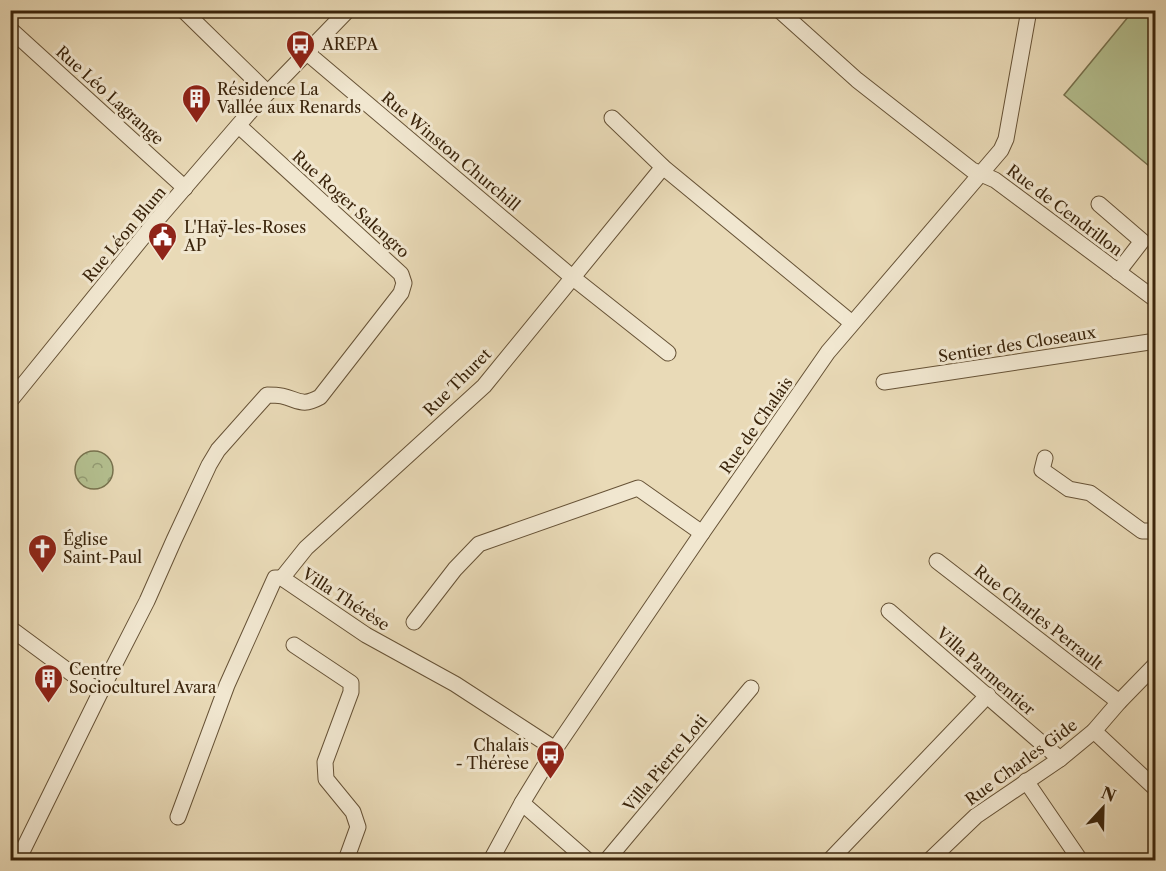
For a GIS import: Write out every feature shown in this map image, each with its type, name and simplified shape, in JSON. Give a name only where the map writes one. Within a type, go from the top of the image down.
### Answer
[{"type":"street","points":[[183,10],[267,92]]},
{"type":"street","name":"Rue Léon Blum","points":[[10,401],[267,92],[348,10]]},
{"type":"street","name":"Rue de Cendrillon","points":[[779,10],[857,80],[972,170],[995,180],[1155,300]]},
{"type":"street","name":"Rue de Chalais","points":[[491,861],[522,803],[555,749],[828,352],[1001,150],[1006,139],[1029,10]]},
{"type":"street","name":"Rue Léo Lagrange","points":[[10,29],[185,188]]},
{"type":"street","name":"Rue Winston Churchill","points":[[306,52],[572,277],[668,353]]},
{"type":"street","points":[[612,118],[663,167],[852,323]]},
{"type":"street","name":"Rue Roger Salengro","points":[[101,691],[147,601],[218,450],[267,394],[296,402],[310,402],[320,397],[401,292],[404,283],[401,274],[238,126]]},
{"type":"street","name":"Rue Thuret","points":[[282,578],[306,549],[484,386],[663,167]]},
{"type":"street","points":[[1099,204],[1142,241],[1118,272]]},
{"type":"street","name":"Sentier des Closeaux","points":[[884,382],[1155,342]]},
{"type":"street","points":[[1045,458],[1042,470],[1069,489],[1090,494],[1142,531],[1154,531],[1155,529]]},
{"type":"street","points":[[414,622],[454,568],[479,544],[638,488],[702,533]]},
{"type":"street","name":"Rue Charles Perrault","points":[[937,561],[1119,702]]},
{"type":"street","name":"Villa Thérèse","points":[[178,818],[232,675],[275,578],[282,578],[366,635],[455,684],[555,749]]},
{"type":"street","name":"Villa Parmentier","points":[[889,611],[1060,759]]},
{"type":"street","points":[[10,628],[79,679],[101,691],[18,861]]},
{"type":"street","points":[[294,645],[351,683],[351,692],[325,762],[326,779],[353,812],[358,827],[346,861]]},
{"type":"street","name":"Rue Charles Gide","points":[[930,861],[976,816],[1060,759],[1094,731],[1155,664]]},
{"type":"street","name":"Villa Pierre Loti","points":[[607,861],[752,688]]},
{"type":"street","points":[[830,861],[988,695]]},
{"type":"street","points":[[1094,731],[1155,789]]},
{"type":"street","points":[[1026,781],[1080,861]]},
{"type":"street","points":[[522,803],[586,861]]},
{"type":"green space","points":[[1133,11],[1155,11],[1155,171],[1064,95]]},
{"type":"green space","points":[[94,451],[107,457],[113,470],[107,483],[94,489],[81,483],[75,470],[81,457]]},
{"type":"place","name":"AREPA","points":[[301,70]]},
{"type":"place","name":"Résidence La Vallée aux Renards","points":[[196,124]]},
{"type":"place","name":"L'Haÿ-les-Roses AP","points":[[163,262]]},
{"type":"place","name":"Église Saint-Paul","points":[[42,574]]},
{"type":"place","name":"Centre Socioculturel Avara","points":[[48,704]]},
{"type":"place","name":"Chalais - Thérèse","points":[[550,780]]}]
